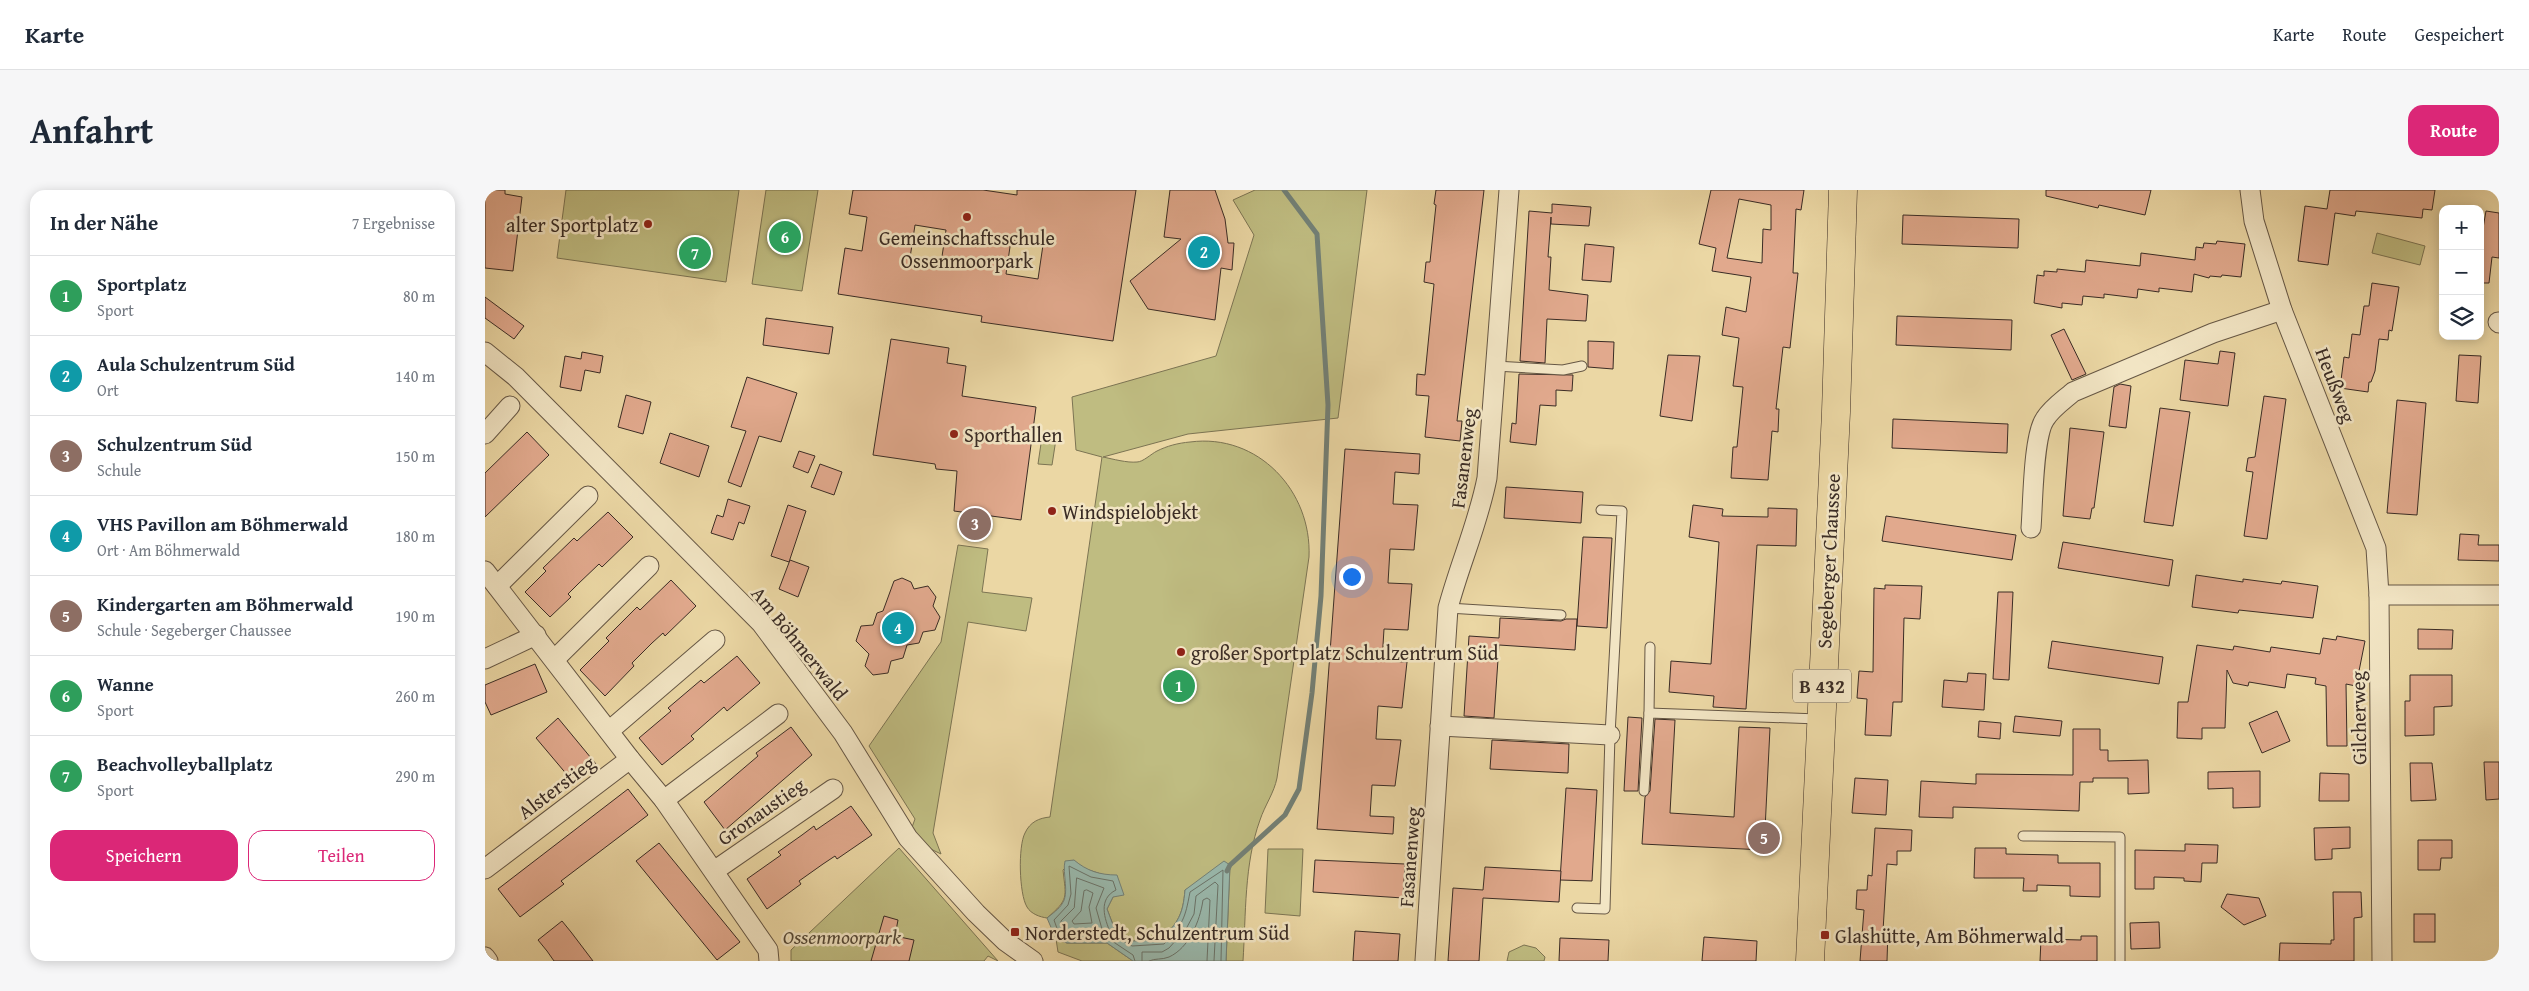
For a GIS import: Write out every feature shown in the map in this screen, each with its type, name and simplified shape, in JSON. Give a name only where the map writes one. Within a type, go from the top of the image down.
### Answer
[{"type":"main road","name":"Segeberger Chaussee","points":[[1810,961],[1820,719],[1837,412],[1843,190]]},
{"type":"street","name":"Fasanenweg","points":[[1425,961],[1448,608],[1456,577],[1480,514],[1487,478],[1509,190]]},
{"type":"street","name":"Heußweg","points":[[2250,190],[2254,221],[2282,310],[2377,548],[2379,595]]},
{"type":"street","points":[[2031,528],[2039,435],[2044,420],[2073,392],[2213,333],[2282,310]]},
{"type":"street","name":"Am Böhmerwald","points":[[485,352],[516,378],[761,623],[843,733],[908,838],[976,913],[1005,941],[1033,961]]},
{"type":"street","points":[[485,434],[510,406]]},
{"type":"street","points":[[497,586],[588,496]]},
{"type":"street","points":[[555,659],[649,566]]},
{"type":"street","name":"Gronaustieg","points":[[485,571],[555,659],[630,759],[664,800],[768,950],[769,961]]},
{"type":"street","points":[[2379,595],[2499,595]]},
{"type":"street","name":"Gilcherweg","points":[[2379,595],[2382,961]]},
{"type":"street","points":[[485,658],[536,635]]},
{"type":"street","points":[[609,731],[715,640]]},
{"type":"street","points":[[664,800],[778,714]]},
{"type":"street","points":[[1440,726],[1610,735]]},
{"type":"street","name":"Alsterstieg","points":[[485,869],[630,759]]},
{"type":"street","name":"Gronaustieg","points":[[714,871],[833,789]]},
{"type":"lane","points":[[1495,366],[1563,370],[1582,366]]},
{"type":"lane","points":[[1577,908],[1605,909],[1610,735],[1622,511],[1601,510]]},
{"type":"lane","points":[[1448,608],[1561,615]]},
{"type":"lane","points":[[1644,791],[1649,713],[1650,647]]},
{"type":"lane","points":[[1649,713],[1820,719]]},
{"type":"lane","points":[[2023,836],[2120,837],[2119,961]]},
{"type":"green space","name":"alter Sportplatz","points":[[566,190],[739,190],[726,282],[557,258]]},
{"type":"green space","points":[[766,190],[818,190],[802,291],[752,284]]},
{"type":"green space","points":[[1255,190],[1367,190],[1338,418],[1188,434],[1103,457],[1139,462],[1157,451],[1190,442],[1215,442],[1238,447],[1258,457],[1276,471],[1291,489],[1301,510],[1308,533],[1309,557],[1277,778],[1260,820],[1248,872],[1243,961],[1226,961],[1230,865],[1185,890],[1179,918],[1161,941],[1133,941],[1115,930],[1107,909],[1113,897],[1104,875],[1083,868],[1073,860],[1063,870],[1065,892],[1063,902],[1047,918],[1031,912],[1024,901],[1022,892],[1020,859],[1023,839],[1029,826],[1042,818],[1050,817],[1102,457],[1076,450],[1072,397],[1216,356],[1254,235],[1233,200]]},
{"type":"green space","points":[[2377,233],[2425,246],[2420,265],[2372,253]]},
{"type":"green space","points":[[1042,437],[1056,439],[1052,465],[1038,464]]},
{"type":"green space","points":[[958,545],[988,549],[982,592],[1032,598],[1026,631],[968,622],[933,833],[941,854],[908,838],[915,819],[869,746],[941,642]]},
{"type":"green space","name":"Ossenmoorpark","points":[[899,848],[998,961],[988,956],[984,961],[791,961],[791,950]]},
{"type":"green space","points":[[1268,849],[1303,849],[1300,916],[1265,913]]},
{"type":"green space","points":[[1056,939],[1067,943],[1107,943],[1133,961],[1082,961],[1058,952]]},
{"type":"green space","points":[[1524,945],[1536,948],[1545,957],[1544,961],[1507,961],[1509,952]]},
{"type":"water","points":[[1074,860],[1094,872],[1117,875],[1124,895],[1113,897],[1107,909],[1115,930],[1133,941],[1161,940],[1179,918],[1185,890],[1224,861],[1230,865],[1226,961],[1133,961],[1107,943],[1067,943],[1056,939],[1047,918],[1059,908],[1064,900],[1066,889],[1065,861]]},
{"type":"building","points":[[485,190],[505,190],[505,194],[522,197],[513,271],[485,268]]},
{"type":"building","points":[[853,190],[983,190],[1017,195],[1017,190],[1136,190],[1113,341],[981,322],[982,316],[838,294],[845,248],[862,251],[867,217],[849,214]],"holes":[[[915,225],[946,230],[941,263],[910,258]],[[1011,240],[1043,245],[1038,279],[1006,274]]]},
{"type":"building","points":[[1170,190],[1215,190],[1225,219],[1228,243],[1234,243],[1232,270],[1221,268],[1215,320],[1148,309],[1130,281],[1181,239],[1164,237]]},
{"type":"building","points":[[1436,190],[1484,190],[1457,421],[1462,421],[1460,441],[1425,437],[1429,396],[1416,395],[1417,374],[1425,375],[1434,284],[1424,282],[1426,262],[1430,262]]},
{"type":"building","points":[[1711,190],[1804,190],[1801,210],[1796,209],[1793,273],[1798,273],[1790,348],[1783,347],[1776,409],[1779,409],[1778,432],[1772,431],[1768,480],[1731,478],[1733,447],[1737,447],[1743,387],[1733,386],[1739,338],[1722,335],[1726,307],[1746,312],[1751,277],[1712,271],[1716,248],[1699,244]],"holes":[[[1739,199],[1771,205],[1771,230],[1763,229],[1762,263],[1727,258]]]},
{"type":"building","points":[[2046,190],[2151,190],[2145,215],[2099,205],[2098,208],[2046,196]]},
{"type":"building","points":[[2330,190],[2435,190],[2432,210],[2423,209],[2422,218],[2356,211],[2355,216],[2335,213],[2328,265],[2298,261],[2305,206],[2327,209]]},
{"type":"building","points":[[1552,204],[1591,207],[1589,226],[1551,224],[1551,217],[1548,257],[1551,257],[1549,290],[1588,295],[1586,321],[1547,319],[1545,363],[1520,361],[1529,211],[1552,213]]},
{"type":"building","points":[[2486,211],[2499,213],[2499,258],[2492,257],[2489,283],[2484,283],[2484,222]]},
{"type":"building","points":[[1903,215],[2019,219],[2018,248],[1902,244]]},
{"type":"building","points":[[2217,241],[2245,244],[2241,277],[2222,275],[2221,277],[2210,276],[2209,278],[2194,274],[2192,292],[2159,288],[2159,292],[2138,289],[2137,298],[2104,294],[2104,298],[2083,296],[2082,305],[2062,303],[2062,308],[2034,303],[2037,275],[2044,276],[2044,271],[2057,272],[2057,269],[2085,272],[2086,260],[2140,266],[2141,253],[2195,260],[2196,247],[2203,248],[2204,243],[2216,244]]},
{"type":"building","points":[[1585,244],[1614,247],[1611,282],[1582,280]]},
{"type":"building","points":[[2372,283],[2399,287],[2392,331],[2389,330],[2388,340],[2379,339],[2375,371],[2371,382],[2369,382],[2368,392],[2340,388],[2344,357],[2349,358],[2352,334],[2360,335],[2364,306],[2369,306]]},
{"type":"building","points":[[485,297],[524,326],[514,339],[485,318]]},
{"type":"building","points":[[1897,316],[2012,320],[2011,350],[1896,345]]},
{"type":"building","points":[[766,318],[833,327],[829,354],[763,345]]},
{"type":"building","points":[[2064,329],[2086,374],[2072,380],[2051,335]]},
{"type":"building","name":"Sporthallen","points":[[891,339],[949,348],[947,363],[966,366],[962,396],[1036,407],[1021,520],[954,511],[957,471],[936,469],[935,464],[873,455]]},
{"type":"building","points":[[1588,341],[1614,342],[1613,369],[1588,367]]},
{"type":"building","points":[[2220,351],[2235,353],[2228,406],[2180,400],[2185,360],[2218,364]]},
{"type":"building","points":[[582,352],[603,356],[600,373],[585,370],[581,391],[560,387],[565,356],[581,359]]},
{"type":"building","points":[[1668,355],[1700,356],[1692,421],[1660,416]]},
{"type":"building","points":[[2459,355],[2481,356],[2478,403],[2456,401]]},
{"type":"building","points":[[1519,374],[1573,375],[1572,391],[1556,390],[1556,406],[1540,405],[1536,445],[1510,442],[1512,423],[1516,424]]},
{"type":"building","points":[[747,377],[797,393],[781,442],[759,436],[741,487],[728,482],[746,431],[731,427]]},
{"type":"building","points":[[2120,384],[2131,386],[2126,428],[2109,426],[2114,387]]},
{"type":"building","points":[[626,395],[651,402],[643,434],[618,427]]},
{"type":"building","points":[[2264,396],[2286,399],[2267,539],[2244,536],[2253,472],[2246,471],[2248,458],[2255,457]]},
{"type":"building","points":[[2397,400],[2426,403],[2417,515],[2387,513]]},
{"type":"building","points":[[2160,408],[2190,412],[2173,526],[2144,522]]},
{"type":"building","points":[[1893,419],[2008,424],[2007,453],[1892,448]]},
{"type":"building","points":[[2070,428],[2104,432],[2094,508],[2092,508],[2090,519],[2063,516]]},
{"type":"building","points":[[527,432],[549,455],[485,517],[485,473]]},
{"type":"building","points":[[670,433],[709,446],[699,477],[660,463]]},
{"type":"building","points":[[1345,449],[1420,454],[1419,474],[1395,472],[1393,504],[1418,505],[1414,550],[1390,549],[1388,583],[1412,584],[1408,630],[1384,629],[1382,661],[1407,662],[1402,708],[1378,706],[1376,739],[1401,740],[1395,786],[1372,785],[1370,816],[1394,817],[1393,834],[1317,829]]},
{"type":"building","points":[[799,451],[815,456],[808,473],[793,467]]},
{"type":"building","points":[[820,464],[842,472],[834,495],[811,487]]},
{"type":"building","points":[[1506,487],[1583,492],[1581,523],[1504,518]]},
{"type":"building","points":[[728,499],[750,506],[744,524],[739,522],[733,540],[711,533],[717,515],[723,517]]},
{"type":"building","points":[[788,505],[806,511],[789,562],[771,556]]},
{"type":"building","points":[[1693,505],[1723,509],[1722,516],[1768,517],[1768,508],[1797,509],[1796,546],[1757,545],[1746,709],[1713,707],[1714,696],[1669,692],[1671,661],[1711,664],[1719,542],[1689,537]]},
{"type":"building","points":[[608,512],[633,537],[602,567],[599,564],[578,584],[568,594],[571,597],[550,617],[525,592],[546,571],[543,568],[574,538],[577,541]]},
{"type":"building","points":[[1886,516],[2016,535],[2012,560],[1882,541]]},
{"type":"building","points":[[2460,534],[2479,535],[2478,545],[2499,545],[2499,561],[2458,560]]},
{"type":"building","points":[[1583,537],[1612,538],[1607,628],[1577,626]]},
{"type":"building","points":[[2063,542],[2173,560],[2169,586],[2058,568]]},
{"type":"building","points":[[790,560],[809,567],[798,597],[779,589]]},
{"type":"building","points":[[2196,575],[2243,582],[2243,579],[2281,584],[2282,581],[2318,586],[2313,618],[2239,610],[2238,613],[2192,607]]},
{"type":"building","points":[[902,578],[911,582],[914,589],[928,586],[936,597],[933,606],[940,617],[935,630],[923,632],[919,643],[907,645],[903,658],[891,661],[888,673],[873,675],[865,666],[869,654],[856,641],[861,626],[873,625],[877,613],[883,611],[894,581]]},
{"type":"building","points":[[671,580],[696,606],[665,636],[663,633],[652,643],[632,663],[634,666],[605,696],[580,670],[609,641],[606,638],[637,607],[640,610]]},
{"type":"building","points":[[1885,585],[1922,586],[1920,619],[1904,618],[1902,702],[1893,702],[1891,736],[1865,735],[1867,699],[1857,698],[1859,671],[1873,672],[1874,588],[1885,589]]},
{"type":"building","points":[[1998,592],[2013,592],[2009,680],[1993,679]]},
{"type":"building","points":[[1500,618],[1561,621],[1577,619],[1575,650],[1499,645],[1494,718],[1464,716],[1469,636],[1499,638]]},
{"type":"building","points":[[2418,629],[2453,630],[2452,649],[2418,649]]},
{"type":"building","points":[[2337,636],[2365,641],[2356,686],[2346,684],[2347,746],[2327,746],[2326,686],[2315,684],[2316,678],[2287,674],[2285,688],[2249,682],[2248,686],[2233,683],[2227,670],[2225,728],[2202,728],[2202,739],[2177,738],[2178,702],[2188,702],[2197,645],[2233,650],[2234,646],[2270,652],[2271,647],[2320,654],[2323,638],[2336,640]]},
{"type":"building","points":[[2052,641],[2163,657],[2159,684],[2048,668]]},
{"type":"building","points":[[737,656],[760,683],[727,711],[724,707],[691,736],[694,739],[662,765],[639,738],[671,711],[668,708],[701,680],[704,683]]},
{"type":"building","points":[[535,664],[547,692],[491,715],[485,702],[485,685]]},
{"type":"building","points":[[1968,673],[1986,674],[1984,710],[1942,707],[1944,680],[1967,682]]},
{"type":"building","points":[[2410,675],[2452,675],[2452,706],[2434,707],[2434,735],[2405,736],[2405,701],[2410,701]]},
{"type":"building","points":[[2277,711],[2290,741],[2262,753],[2249,723]]},
{"type":"building","points":[[2015,716],[2062,721],[2060,736],[2013,732]]},
{"type":"building","points":[[1628,717],[1642,718],[1638,791],[1624,791]]},
{"type":"building","points":[[558,718],[596,764],[574,783],[536,738]]},
{"type":"building","points":[[1655,719],[1675,720],[1670,813],[1734,817],[1739,727],[1770,728],[1764,850],[1642,844],[1645,797],[1650,791]]},
{"type":"building","points":[[1979,721],[2001,723],[2000,739],[1978,737]]},
{"type":"building","points":[[791,727],[812,755],[725,830],[704,802],[758,756],[756,753]]},
{"type":"building","points":[[2073,729],[2100,729],[2100,750],[2108,750],[2108,761],[2148,760],[2149,793],[2128,794],[2128,778],[2093,778],[2093,782],[2080,782],[2079,811],[1953,807],[1953,818],[1919,817],[1921,781],[1976,784],[1976,774],[2073,775]]},
{"type":"building","points":[[1492,740],[1569,744],[1568,773],[1490,769]]},
{"type":"building","points":[[2484,762],[2499,762],[2499,799],[2486,800]]},
{"type":"building","points":[[2410,763],[2432,763],[2436,800],[2411,801]]},
{"type":"building","points":[[2260,771],[2260,807],[2233,808],[2233,788],[2208,789],[2208,772]]},
{"type":"building","points":[[2320,773],[2349,774],[2349,801],[2319,801]]},
{"type":"building","points":[[1855,778],[1888,780],[1886,815],[1852,813]]},
{"type":"building","points":[[1566,788],[1597,790],[1592,881],[1560,880]]},
{"type":"building","points":[[628,789],[648,815],[561,881],[564,884],[520,917],[498,889]]},
{"type":"building","points":[[851,806],[872,835],[837,859],[835,856],[823,864],[799,881],[801,884],[767,909],[747,879],[781,855],[778,852],[814,826],[816,830]]},
{"type":"building","points":[[2350,827],[2350,848],[2332,849],[2332,859],[2315,860],[2314,828]]},
{"type":"building","points":[[1875,828],[1912,830],[1911,851],[1897,851],[1897,865],[1887,864],[1883,931],[1888,931],[1887,961],[1860,961],[1864,910],[1856,909],[1857,890],[1867,890],[1868,875],[1872,876]]},
{"type":"building","points":[[2418,840],[2452,840],[2452,858],[2441,858],[2440,870],[2418,870]]},
{"type":"building","points":[[659,843],[740,942],[717,960],[636,861]]},
{"type":"building","points":[[2185,844],[2218,845],[2217,863],[2202,863],[2201,882],[2184,881],[2184,878],[2154,877],[2154,889],[2135,889],[2135,850],[2185,851]]},
{"type":"building","points":[[1975,848],[2006,848],[2006,854],[2058,855],[2058,863],[2100,863],[2100,897],[2070,896],[2070,886],[2037,885],[2037,891],[2023,891],[2024,878],[1974,878]]},
{"type":"building","points":[[1315,860],[1405,864],[1403,898],[1313,892]]},
{"type":"building","points":[[1485,867],[1561,871],[1559,902],[1483,898],[1479,961],[1448,961],[1453,888],[1483,890]]},
{"type":"building","points":[[2333,892],[2361,892],[2362,917],[2354,918],[2354,961],[2279,961],[2280,943],[2331,944],[2331,940],[2334,940]]},
{"type":"building","points":[[2227,894],[2259,898],[2266,916],[2244,925],[2221,907]]},
{"type":"building","points":[[2414,914],[2435,914],[2435,942],[2414,942]]},
{"type":"building","points":[[884,916],[898,920],[895,936],[914,940],[909,961],[871,961]]},
{"type":"building","points":[[562,921],[593,961],[554,961],[538,940]]},
{"type":"building","points":[[2159,922],[2160,948],[2131,949],[2130,923]]},
{"type":"building","points":[[1355,931],[1400,934],[1398,961],[1353,961]]},
{"type":"building","points":[[2081,936],[2097,936],[2097,961],[2040,961],[2041,939],[2081,940]]},
{"type":"building","points":[[1704,937],[1757,941],[1756,961],[1702,961]]},
{"type":"building","points":[[1560,938],[1609,940],[1608,961],[1559,961]]},
{"type":"waterway","points":[[1227,871],[1230,865],[1285,815],[1299,789],[1312,693],[1321,596],[1328,405],[1317,234],[1284,190]]},
{"type":"place","name":"Gemeinschaftsschule Ossenmoorpark","points":[[967,217]]},
{"type":"place","name":"alter Sportplatz","points":[[648,224]]},
{"type":"place","name":"Wanne","points":[[785,237]]},
{"type":"place","name":"Aula Schulzentrum Süd","points":[[1204,252]]},
{"type":"place","name":"Beachvolleyballplatz","points":[[695,253]]},
{"type":"place","name":"Sporthallen","points":[[954,434]]},
{"type":"place","name":"Windspielobjekt","points":[[1052,511]]},
{"type":"place","name":"Schulzentrum Süd","points":[[975,524]]},
{"type":"place","name":"VHS Pavillon am Böhmerwald","points":[[898,628]]},
{"type":"place","name":"großer Sportplatz Schulzentrum Süd","points":[[1181,652]]},
{"type":"place","name":"Sportplatz","points":[[1179,686]]},
{"type":"place","name":"Kindergarten am Böhmerwald","points":[[1764,838]]},
{"type":"place","name":"Norderstedt, Schulzentrum Süd","points":[[1015,932]]},
{"type":"place","name":"Glashütte, Am Böhmerwald","points":[[1825,935]]}]
